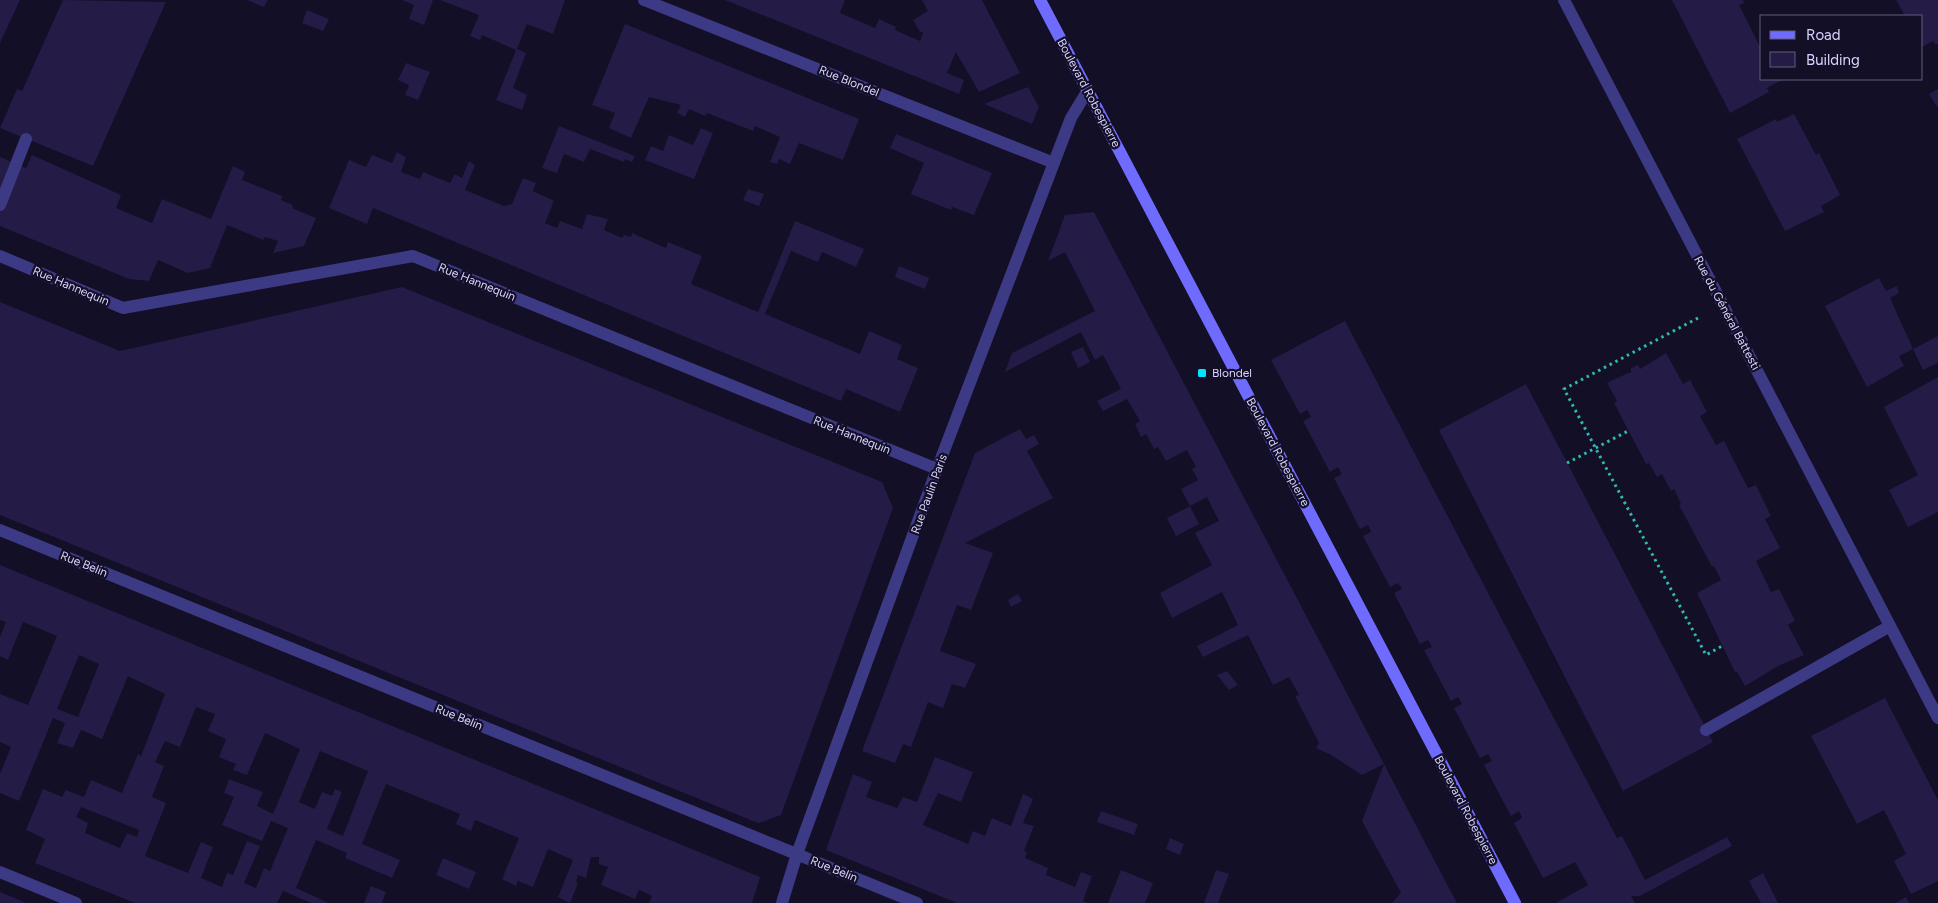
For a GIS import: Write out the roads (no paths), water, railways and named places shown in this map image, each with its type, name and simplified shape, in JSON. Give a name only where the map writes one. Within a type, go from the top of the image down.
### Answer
[{"type":"street","name":"Rue Blondel","points":[[644,0],[1054,163]]},
{"type":"street","name":"Boulevard Robespierre","points":[[1040,0],[1515,903]]},
{"type":"street","name":"Rue du Général Battesti","points":[[1564,0],[1938,718]]},
{"type":"street","name":"Rue Paulin Paris","points":[[782,903],[797,854],[937,469],[1071,118],[1088,90]]},
{"type":"street","points":[[0,204],[26,139]]},
{"type":"street","name":"Rue Hannequin","points":[[0,256],[123,308],[412,256],[937,469]]},
{"type":"street","name":"Rue Belin","points":[[0,530],[918,903]]},
{"type":"street","points":[[1706,730],[1890,626]]},
{"type":"street","points":[[0,872],[76,903]]},
{"type":"place","name":"Blondel","points":[[1202,373]]}]
